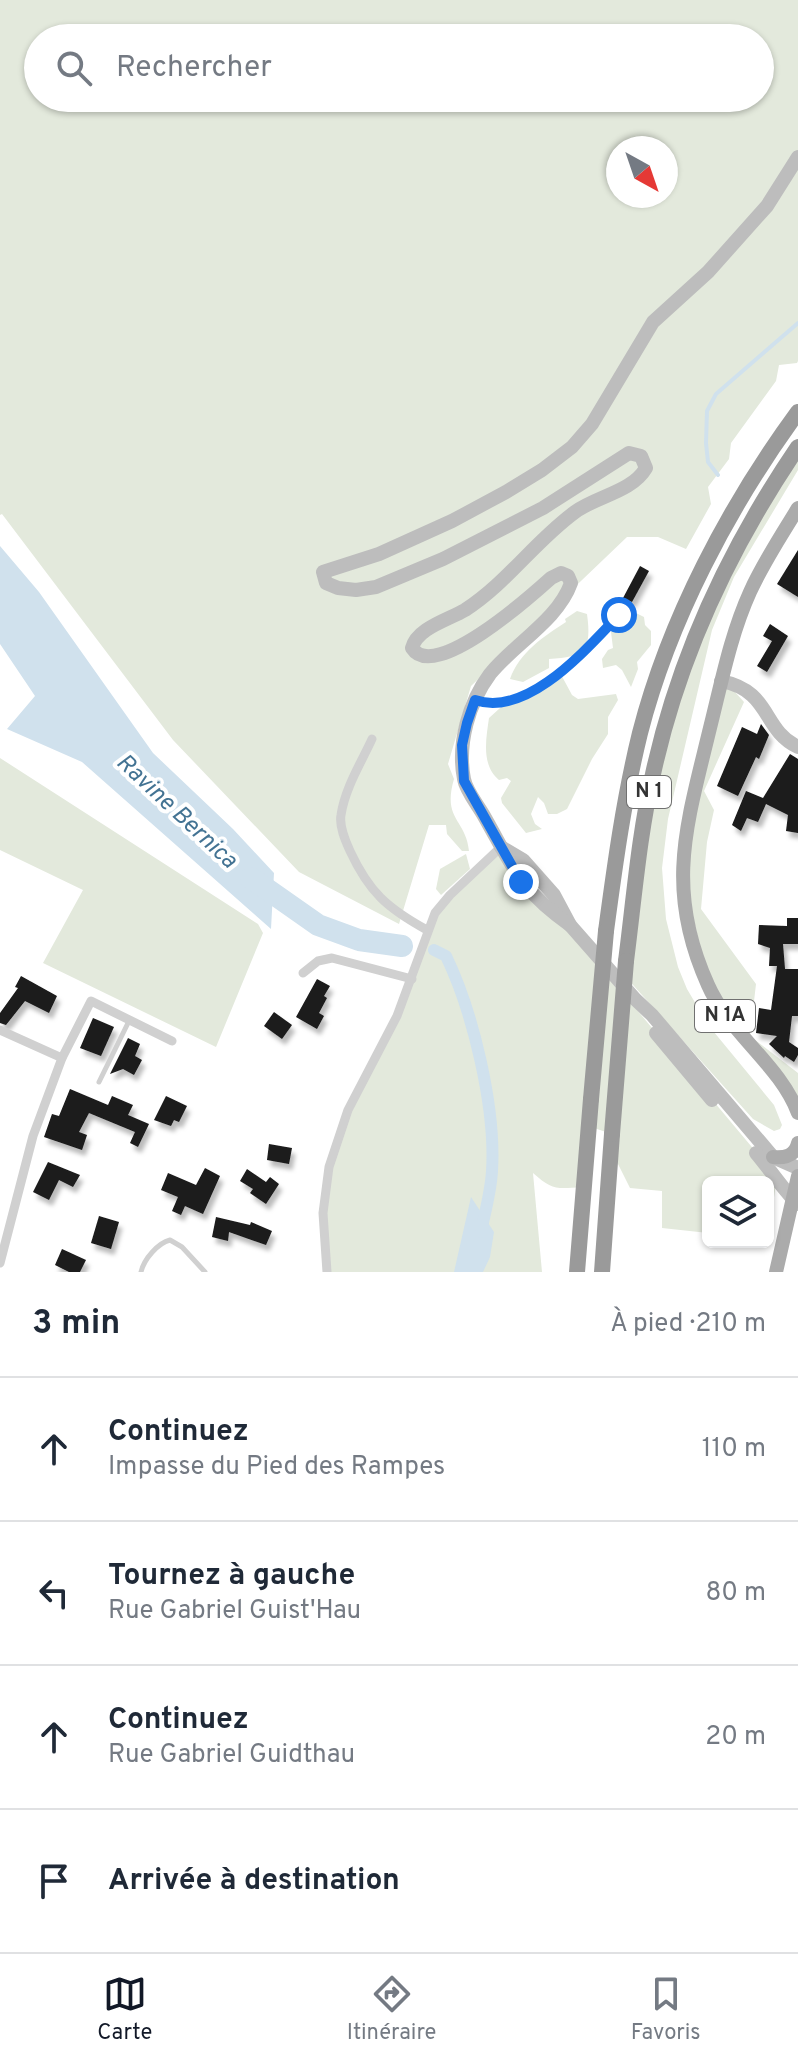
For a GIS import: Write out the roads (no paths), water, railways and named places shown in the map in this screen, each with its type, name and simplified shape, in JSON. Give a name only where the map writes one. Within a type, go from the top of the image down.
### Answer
[{"type":"highway","name":"N 1","points":[[577,1272],[606,931],[619,835],[640,731],[654,685],[680,621],[726,524],[757,470],[798,412]]},
{"type":"highway","name":"N 1","points":[[602,1272],[626,961],[643,825],[665,721],[697,629],[731,555],[798,447]]},
{"type":"main road","points":[[798,157],[767,206],[708,272],[653,322],[592,424],[572,447],[530,477],[452,521],[379,554],[323,572],[326,583],[338,588],[356,590],[376,587],[443,559],[543,508],[629,453],[641,456],[646,468],[640,480],[577,511],[496,587],[414,640],[412,648],[417,655],[425,658],[440,655],[489,628],[551,578],[561,573],[568,576],[571,583],[568,591],[550,614],[489,676],[475,700],[462,745],[464,781],[521,882],[542,905],[570,925],[652,1015],[773,1157],[798,1168]]},
{"type":"main road","name":"N 1A","points":[[798,508],[749,594],[683,843],[686,926],[699,965],[726,1018],[786,1089],[798,1113]]},
{"type":"main road","points":[[724,681],[748,689],[784,740],[798,747]]},
{"type":"main road","points":[[501,847],[523,860],[554,895],[570,925]]},
{"type":"main road","points":[[635,999],[648,1023],[669,1050],[777,1177],[795,1203]]},
{"type":"main road","points":[[773,1157],[784,1158],[793,1154],[798,1143]]},
{"type":"main road","points":[[776,1272],[795,1203],[798,1176]]},
{"type":"street","points":[[372,739],[347,794],[340,818],[345,839],[363,879],[376,895],[427,930]]},
{"type":"street","points":[[327,1272],[323,1213],[329,1167],[348,1110],[385,1043],[412,979],[427,930],[441,905],[501,847]]},
{"type":"street","points":[[303,973],[318,961],[332,958],[347,959],[412,979]]},
{"type":"street","points":[[0,1263],[33,1136],[62,1058],[91,1001],[172,1041]]},
{"type":"street","points":[[0,1030],[62,1058]]},
{"type":"lane","points":[[475,700],[497,702],[518,697],[541,686],[579,656],[619,615],[631,615]]},
{"type":"lane","points":[[99,1082],[129,1021]]},
{"type":"lane","points":[[141,1272],[162,1242],[170,1240],[182,1247],[205,1272]]},
{"type":"water","points":[[0,546],[39,592],[153,753],[274,873],[271,929],[82,762],[7,729],[35,696],[0,644]]},
{"type":"water","points":[[471,1197],[494,1232],[490,1257],[483,1272],[454,1272]]},
{"type":"waterway","points":[[718,475],[708,462],[707,411],[716,394],[798,323]]},
{"type":"waterway","name":"Ravine Bernica","points":[[251,878],[318,925],[359,940],[402,946]]},
{"type":"waterway","points":[[434,950],[446,956],[456,979],[481,1061],[486,1090],[492,1171],[481,1232]]}]
